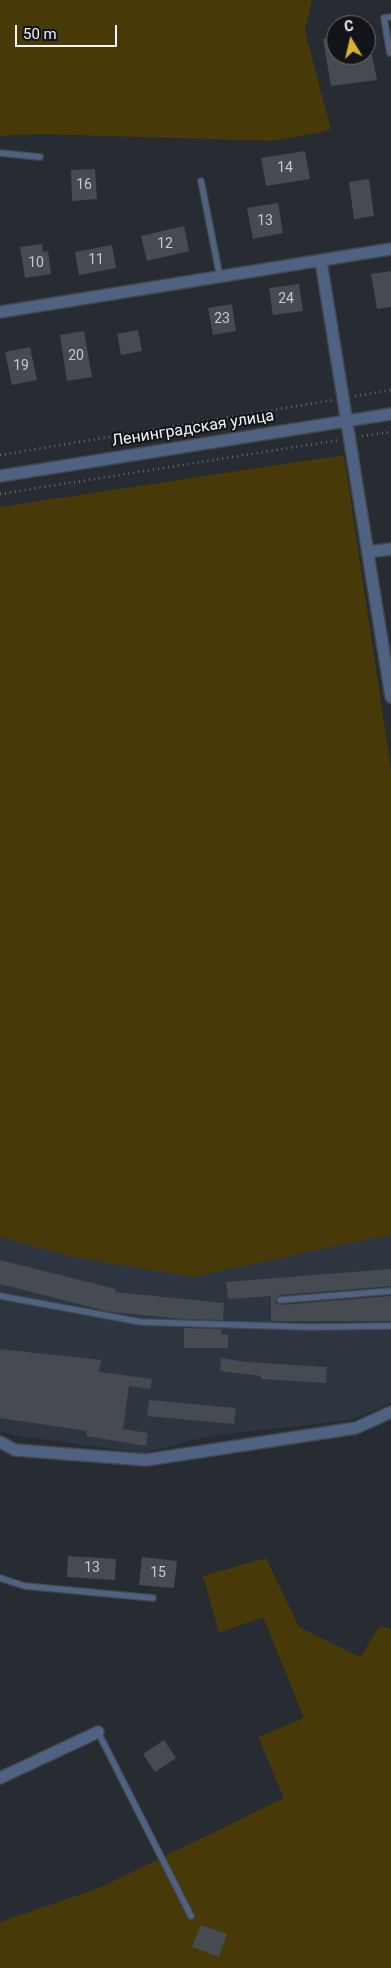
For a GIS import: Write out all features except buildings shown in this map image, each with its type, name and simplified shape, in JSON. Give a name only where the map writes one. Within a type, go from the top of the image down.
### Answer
[{"type":"street","points":[[0,312],[391,249]]},
{"type":"street","points":[[321,261],[391,697]]},
{"type":"street","name":"Ленинградская улица","points":[[0,476],[391,414]]},
{"type":"street","points":[[368,552],[391,549]]},
{"type":"street","points":[[0,1442],[15,1450],[146,1460],[356,1428],[391,1412]]},
{"type":"street","points":[[0,1778],[98,1732]]},
{"type":"lane","points":[[391,17],[384,18],[391,52]]},
{"type":"lane","points":[[0,153],[40,156]]},
{"type":"lane","points":[[201,181],[220,277]]},
{"type":"lane","points":[[280,1300],[391,1291]]},
{"type":"lane","points":[[0,1296],[141,1322],[308,1327],[391,1326]]},
{"type":"lane","points":[[0,1578],[25,1586],[153,1598]]},
{"type":"lane","points":[[98,1732],[191,1916]]},
{"type":"path","points":[[0,455],[391,390]]},
{"type":"path","points":[[0,494],[391,432]]},
{"type":"shaded area","points":[[0,0],[312,0],[305,31],[331,130],[274,141],[39,134],[0,136]]},
{"type":"shaded area","points":[[344,455],[391,770],[391,1236],[372,1238],[193,1277],[73,1257],[0,1237],[0,507]]},
{"type":"shaded area","points":[[0,1230],[391,1231],[391,1403],[350,1420],[209,1436],[143,1453],[11,1435],[0,1431]]},
{"type":"shaded area","points":[[266,1558],[299,1627],[360,1657],[380,1626],[391,1629],[391,1968],[0,1968],[0,1922],[99,1888],[284,1798],[258,1737],[304,1718],[263,1617],[219,1633],[203,1576]]}]
